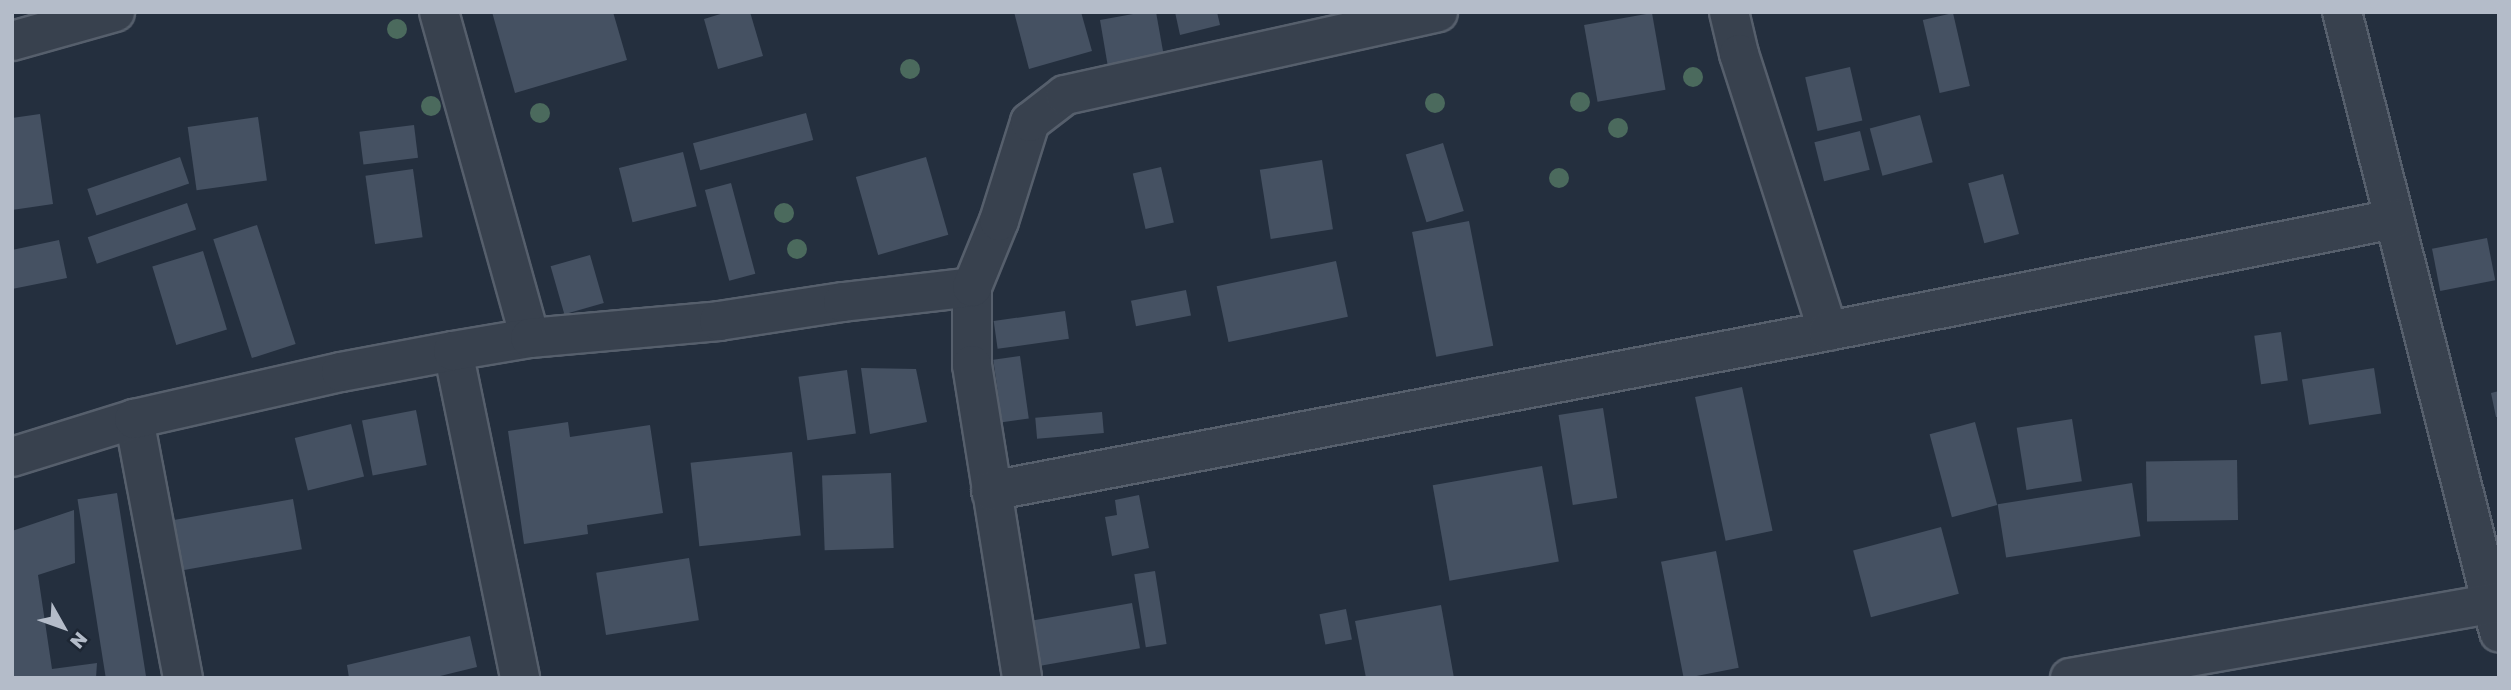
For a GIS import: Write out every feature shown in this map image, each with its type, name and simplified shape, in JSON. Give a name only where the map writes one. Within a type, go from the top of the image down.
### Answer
[{"type":"street","points":[[12,41],[115,12]]},
{"type":"street","points":[[439,12],[530,338]]},
{"type":"street","points":[[1022,678],[972,365],[971,287],[999,221],[1030,122],[1065,95],[1438,12]]},
{"type":"street","points":[[1729,12],[1739,54],[1828,331]]},
{"type":"street","points":[[2070,678],[2210,665],[2497,613],[2342,12]]},
{"type":"street","points":[[991,491],[1828,331],[2394,219]]},
{"type":"street","points":[[12,457],[134,419],[341,372],[453,351],[530,338],[719,321],[843,302],[971,287]]},
{"type":"street","points":[[453,351],[520,678]]},
{"type":"street","points":[[134,419],[183,678]]},
{"type":"building","points":[[492,12],[613,12],[627,60],[515,93]]},
{"type":"building","points":[[727,12],[750,12],[763,56],[718,69],[704,19]]},
{"type":"building","points":[[1014,12],[1081,12],[1092,51],[1029,69]]},
{"type":"building","points":[[1156,12],[1166,68],[1110,79],[1100,20]]},
{"type":"building","points":[[1175,12],[1217,12],[1220,25],[1180,35]]},
{"type":"building","points":[[1652,13],[1666,90],[1598,102],[1584,25]]},
{"type":"building","points":[[1953,13],[1970,86],[1940,93],[1923,20]]},
{"type":"building","points":[[1850,67],[1862,121],[1818,131],[1805,77]]},
{"type":"building","points":[[806,113],[813,140],[700,170],[693,143]]},
{"type":"building","points":[[40,114],[53,204],[12,210],[12,118]]},
{"type":"building","points":[[1920,115],[1933,162],[1882,176],[1870,128]]},
{"type":"building","points":[[258,117],[267,180],[197,190],[188,127]]},
{"type":"building","points":[[414,125],[418,158],[363,164],[359,132]]},
{"type":"building","points":[[1860,131],[1870,170],[1824,181],[1814,142]]},
{"type":"building","points":[[1443,143],[1464,211],[1426,222],[1406,154]]},
{"type":"building","points":[[683,152],[697,206],[633,222],[619,168]]},
{"type":"building","points":[[180,157],[189,183],[96,215],[87,189]]},
{"type":"building","points":[[926,157],[948,235],[878,255],[856,177]]},
{"type":"building","points":[[1322,160],[1333,229],[1271,239],[1260,170]]},
{"type":"building","points":[[1161,167],[1174,223],[1146,229],[1133,174]]},
{"type":"building","points":[[413,169],[423,237],[375,244],[365,176]]},
{"type":"building","points":[[2003,174],[2019,234],[1984,243],[1968,183]]},
{"type":"building","points":[[731,183],[755,274],[729,281],[705,190]]},
{"type":"building","points":[[187,203],[196,229],[97,264],[88,237]]},
{"type":"building","points":[[1469,221],[1493,346],[1436,357],[1412,232]]},
{"type":"building","points":[[257,225],[296,344],[252,358],[213,239]]},
{"type":"building","points":[[2487,238],[2495,280],[2440,291],[2432,249]]},
{"type":"building","points":[[59,240],[67,278],[12,289],[12,250]]},
{"type":"building","points":[[203,251],[227,329],[176,345],[152,266]]},
{"type":"building","points":[[590,255],[604,303],[564,314],[551,266]]},
{"type":"building","points":[[1336,261],[1348,317],[1229,342],[1217,286]]},
{"type":"building","points":[[1186,290],[1191,316],[1136,326],[1131,301]]},
{"type":"building","points":[[1065,311],[1069,339],[998,349],[994,321]]},
{"type":"building","points":[[2281,332],[2288,381],[2261,384],[2254,336]]},
{"type":"building","points":[[1020,356],[1029,418],[1002,422],[993,360]]},
{"type":"building","points":[[861,368],[916,369],[927,422],[870,434]]},
{"type":"building","points":[[2374,368],[2381,413],[2309,425],[2302,379]]},
{"type":"building","points":[[847,370],[856,433],[807,440],[798,377]]},
{"type":"building","points":[[1742,387],[1773,531],[1726,541],[1695,397]]},
{"type":"building","points":[[2499,391],[2499,417],[2496,417],[2491,393]]},
{"type":"building","points":[[1603,408],[1617,498],[1573,505],[1559,415]]},
{"type":"building","points":[[416,410],[427,465],[373,475],[362,420]]},
{"type":"building","points":[[1102,412],[1104,433],[1037,439],[1035,418]]},
{"type":"building","points":[[2072,419],[2082,481],[2027,490],[2017,428]]},
{"type":"building","points":[[568,422],[570,437],[650,425],[663,513],[587,525],[588,534],[524,544],[508,431]]},
{"type":"building","points":[[1975,422],[1997,505],[1952,517],[1930,434]]},
{"type":"building","points":[[351,424],[364,476],[308,490],[295,438]]},
{"type":"building","points":[[792,452],[801,536],[699,546],[691,463]]},
{"type":"building","points":[[2237,460],[2238,520],[2147,522],[2146,462]]},
{"type":"building","points":[[1542,466],[1559,562],[1450,581],[1433,485]]},
{"type":"building","points":[[891,473],[894,548],[825,550],[822,475]]},
{"type":"building","points":[[2132,483],[2140,536],[2006,558],[1998,504]]},
{"type":"building","points":[[117,493],[146,678],[106,678],[77,499]]},
{"type":"building","points":[[1139,495],[1149,548],[1112,556],[1105,517],[1117,515],[1115,500]]},
{"type":"building","points":[[293,499],[302,549],[183,570],[174,520]]},
{"type":"building","points":[[74,510],[75,563],[38,575],[52,669],[97,663],[96,678],[12,678],[12,531]]},
{"type":"building","points":[[1941,527],[1959,594],[1871,617],[1853,551]]},
{"type":"building","points":[[1716,551],[1739,668],[1684,678],[1661,562]]},
{"type":"building","points":[[689,558],[699,620],[606,635],[596,573]]},
{"type":"building","points":[[1155,571],[1167,644],[1146,647],[1134,574]]},
{"type":"building","points":[[1132,603],[1140,648],[1038,666],[1030,621]]},
{"type":"building","points":[[1441,605],[1454,678],[1366,678],[1355,621]]},
{"type":"building","points":[[1346,609],[1352,639],[1325,645],[1319,614]]},
{"type":"building","points":[[470,636],[477,667],[432,678],[349,678],[347,665]]}]
